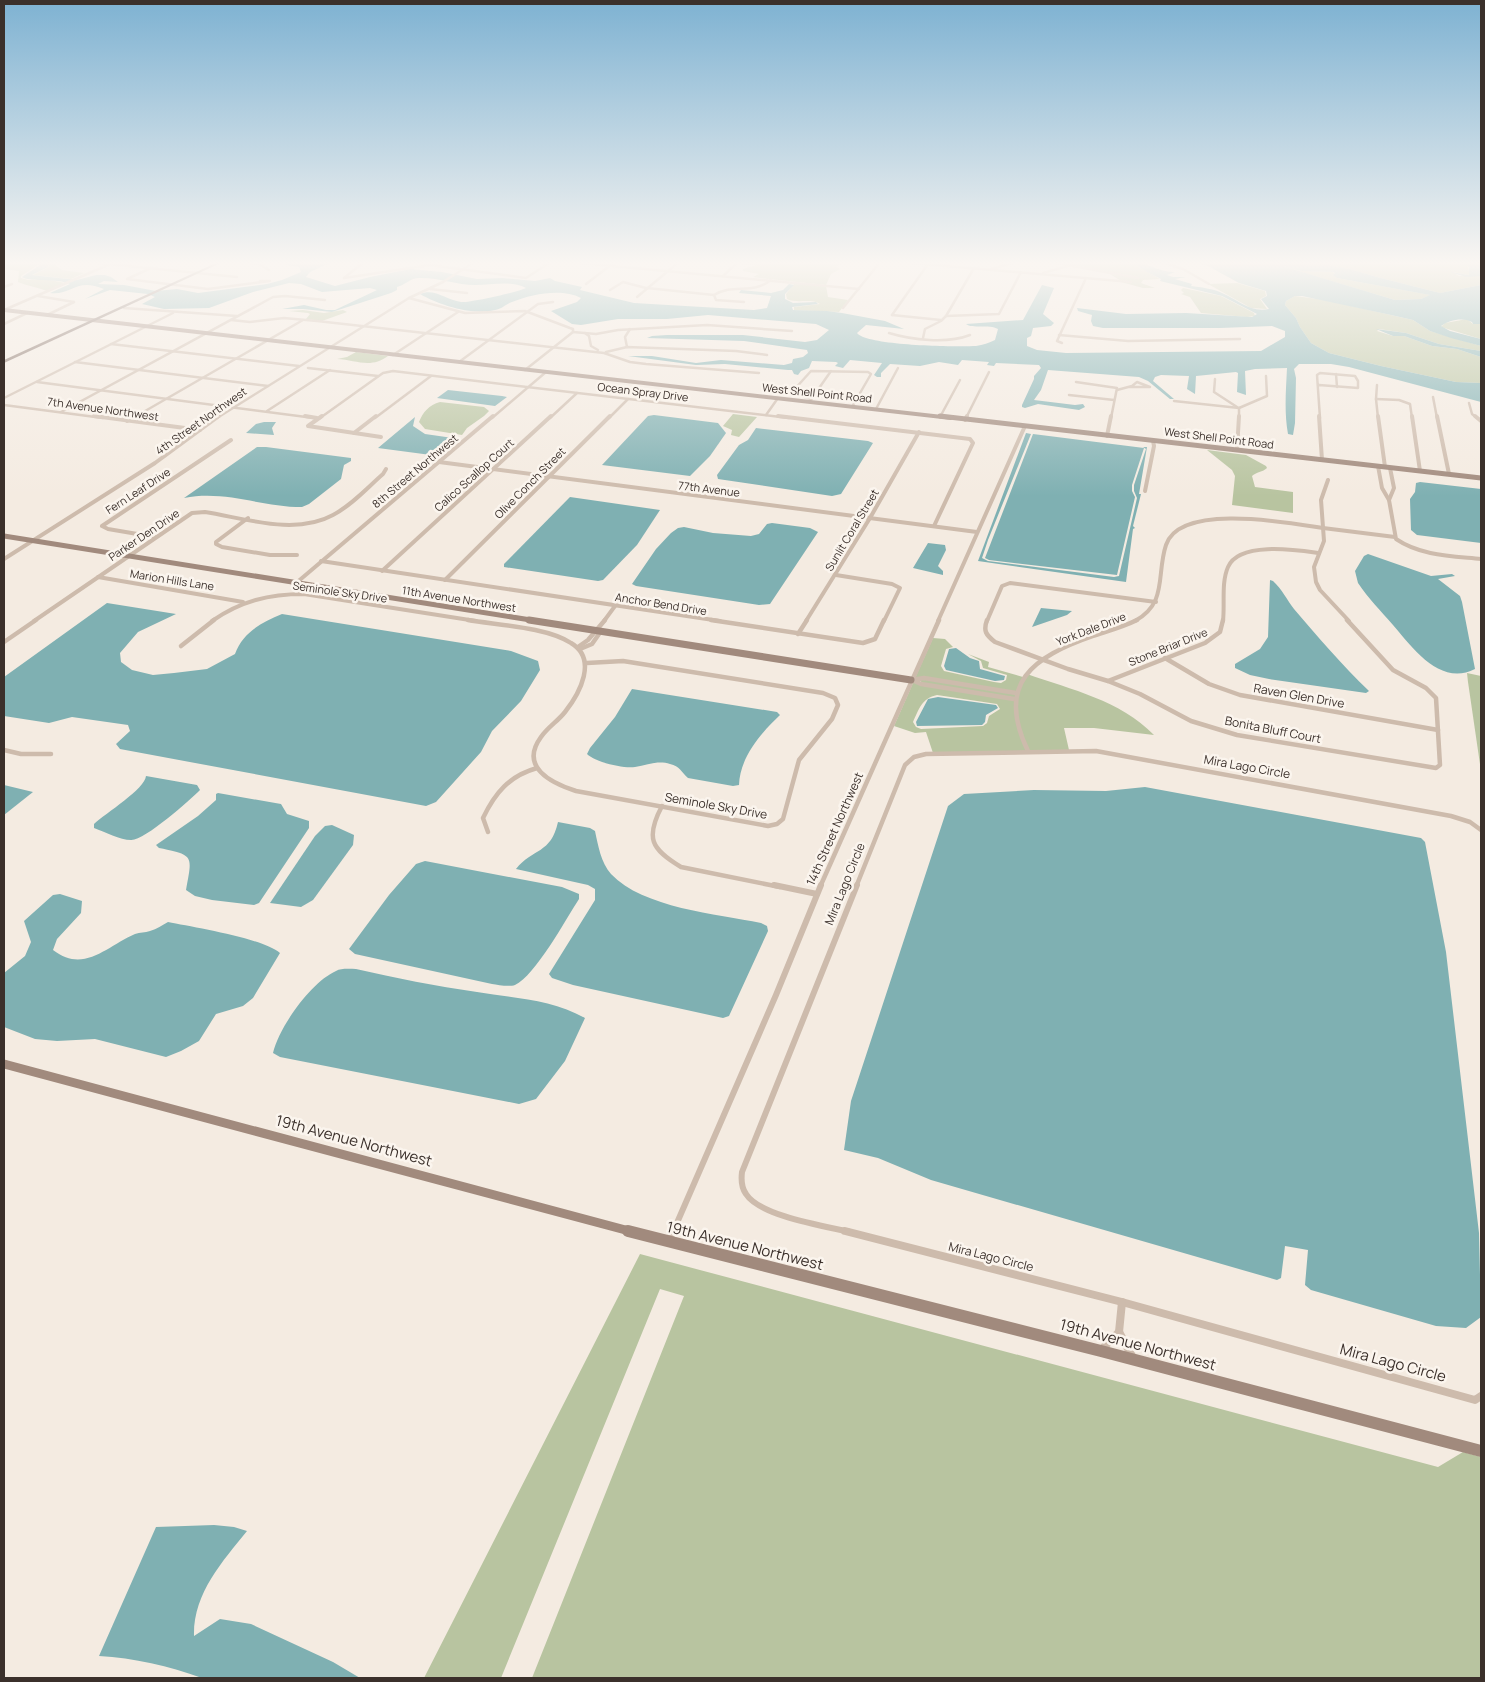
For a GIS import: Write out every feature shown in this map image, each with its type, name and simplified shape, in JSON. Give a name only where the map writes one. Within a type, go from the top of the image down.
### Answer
[{"type":"main road","points":[[4,360],[47,339]]},
{"type":"main road","points":[[4,360],[55,339]]},
{"type":"main road","points":[[22,354],[41,342]]},
{"type":"street","points":[[4,398],[120,339]]},
{"type":"street","points":[[61,412],[193,339]]},
{"type":"street","name":"West Shell Point Road","points":[[263,339],[778,398],[810,400],[876,410],[1481,478]]},
{"type":"street","name":"4th Street Northwest","points":[[4,559],[155,463],[234,407],[342,339]]},
{"type":"street","points":[[393,355],[416,339]]},
{"type":"street","points":[[483,339],[604,353],[627,347],[736,351],[766,355]]},
{"type":"street","points":[[525,370],[563,339]]},
{"type":"street","points":[[590,339],[592,348],[632,362],[700,369],[718,368],[759,372]]},
{"type":"street","points":[[625,339],[627,347]]},
{"type":"street","points":[[1058,339],[1062,343]]},
{"type":"street","points":[[1111,339],[1128,341],[1212,339]]},
{"type":"street","points":[[127,421],[267,340]]},
{"type":"street","points":[[459,362],[488,340]]},
{"type":"street","points":[[111,344],[300,366]]},
{"type":"street","points":[[75,362],[268,386]]},
{"type":"street","points":[[308,368],[378,376]]},
{"type":"street","points":[[876,410],[898,368]]},
{"type":"street","points":[[267,411],[330,370]]},
{"type":"street","name":"Ocean Spray Drive","points":[[317,418],[378,376],[393,371],[918,432],[965,438],[974,441],[934,526]]},
{"type":"street","points":[[831,371],[810,400],[793,391],[811,371],[831,371],[863,371],[871,374],[852,407]]},
{"type":"street","name":"8th Street Northwest","points":[[295,584],[546,372]]},
{"type":"street","points":[[965,420],[989,372]]},
{"type":"street","points":[[1319,386],[1358,388],[1358,381],[1355,376],[1320,373],[1318,375],[1322,460]]},
{"type":"street","points":[[1336,374],[1337,388]]},
{"type":"street","points":[[354,433],[432,376]]},
{"type":"street","points":[[1174,401],[1239,408],[1267,396],[1266,376]]},
{"type":"street","points":[[1215,379],[1214,392],[1239,408]]},
{"type":"street","points":[[940,417],[960,380]]},
{"type":"street","points":[[36,382],[317,418]]},
{"type":"street","points":[[1076,382],[1111,386],[1117,388],[1117,390]]},
{"type":"street","points":[[1117,390],[1130,387],[1146,388],[1149,387],[1148,385]]},
{"type":"street","points":[[1377,385],[1376,399],[1387,467],[1394,488],[1389,500]]},
{"type":"street","points":[[1107,436],[1117,390]]},
{"type":"street","name":"Calico Scallop Court","points":[[382,571],[577,393]]},
{"type":"street","points":[[1069,395],[1114,400]]},
{"type":"street","points":[[1433,397],[1449,474]]},
{"type":"street","points":[[766,415],[778,398]]},
{"type":"street","name":"Olive Conch Street","points":[[444,580],[628,399]]},
{"type":"street","points":[[1376,399],[1399,400],[1410,404],[1420,471]]},
{"type":"street","points":[[1469,403],[1472,414],[1481,421]]},
{"type":"street","name":"7th Avenue Northwest","points":[[4,404],[200,430]]},
{"type":"street","points":[[1237,450],[1239,408]]},
{"type":"street","points":[[317,418],[308,424],[308,427],[381,437]]},
{"type":"street","name":"14th Street Northwest","points":[[669,1242],[776,995],[817,894],[1025,426]]},
{"type":"street","name":"Sunlit Coral Street","points":[[798,634],[870,518],[918,432]]},
{"type":"street","name":"Fern Leaf Drive","points":[[156,537],[108,529],[102,526],[232,440]]},
{"type":"street","points":[[1145,491],[1154,446],[1153,441]]},
{"type":"street","name":"77th Avenue","points":[[439,462],[977,532]]},
{"type":"street","points":[[1378,466],[1382,488],[1389,500],[1394,537]]},
{"type":"street","name":"Parker Den Drive","points":[[4,642],[187,516],[199,511],[292,524],[325,519],[333,515],[383,474],[386,469]]},
{"type":"street","name":"Bonita Bluff Court","points":[[1156,602],[1020,584],[1004,584],[984,628],[986,634],[995,642],[1108,681],[1140,694],[1173,713],[1210,728],[1237,735],[1436,768],[1440,765],[1436,698],[1432,692],[1393,670],[1320,590],[1316,582],[1314,567],[1324,540],[1321,500],[1328,480]]},
{"type":"street","points":[[248,518],[216,542],[216,544],[222,547],[270,555],[297,555]]},
{"type":"street","points":[[1156,602],[1166,543],[1169,537],[1182,527],[1201,521],[1236,518],[1394,537],[1403,544],[1419,551],[1481,560]]},
{"type":"street","name":"11th Avenue Northwest","points":[[4,536],[295,584],[911,680],[921,684],[1015,696]]},
{"type":"street","name":"Stone Briar Drive","points":[[1108,681],[1213,639],[1220,632],[1228,568],[1236,558],[1262,550],[1280,549],[1319,553]]},
{"type":"street","name":"Anchor Bend Drive","points":[[321,561],[798,634],[864,643],[875,638],[900,591],[898,586],[836,575]]},
{"type":"street","name":"Marion Hills Lane","points":[[98,577],[243,602]]},
{"type":"street","name":"Seminole Sky Drive","points":[[180,646],[223,612],[243,602],[274,594],[304,594],[549,633],[571,642],[579,648],[587,663],[623,661],[823,693],[835,698],[838,705],[836,712],[799,760],[782,819],[777,824],[768,826],[563,787],[552,782],[537,768]]},
{"type":"street","name":"York Dale Drive","points":[[1015,696],[1021,681],[1042,659],[1074,643],[1134,622],[1151,610],[1156,602]]},
{"type":"street","points":[[579,648],[596,631],[615,606]]},
{"type":"street","points":[[579,648],[592,644],[599,634],[596,631]]},
{"type":"street","points":[[571,642],[588,639]]},
{"type":"street","name":"Raven Glen Drive","points":[[1165,658],[1209,684],[1240,695],[1438,730]]},
{"type":"street","points":[[488,832],[483,818],[489,804],[513,775],[537,768],[533,756],[535,746],[565,712],[586,673],[587,663]]},
{"type":"street","points":[[1015,696],[1016,719],[1028,751]]},
{"type":"street","points":[[4,750],[21,754],[52,754]]},
{"type":"street","name":"Mira Lago Circle","points":[[1481,830],[1466,820],[1451,816],[1096,751],[926,754],[914,757],[906,762],[742,1172],[742,1185],[747,1197],[754,1204],[774,1213],[1122,1302],[1475,1400],[1481,1396]]},
{"type":"street","points":[[662,806],[653,822],[651,830],[652,842],[665,858],[681,867],[817,894]]},
{"type":"street","name":"19th Avenue Northwest","points":[[4,1064],[669,1242],[1134,1359],[1481,1451]]},
{"type":"street","points":[[1101,1351],[1119,1332],[1122,1302]]},
{"type":"street","points":[[1119,1332],[1134,1359]]},
{"type":"green space","points":[[1309,339],[1414,339],[1432,346],[1457,349],[1481,357],[1481,383],[1456,382],[1381,366],[1329,353],[1311,343]]},
{"type":"green space","points":[[1425,339],[1459,339],[1481,346],[1481,351],[1439,344]]},
{"type":"green space","points":[[356,352],[388,356],[382,360],[369,363],[337,359],[347,357]]},
{"type":"green space","points":[[440,402],[484,407],[489,411],[467,428],[462,435],[425,429],[419,422],[422,415],[427,409]]},
{"type":"green space","points":[[733,414],[757,417],[739,437],[731,435],[732,430],[723,426]]},
{"type":"green space","points":[[1207,450],[1246,455],[1266,466],[1267,468],[1252,476],[1255,487],[1293,492],[1293,513],[1232,505],[1235,476],[1232,470]]},
{"type":"green space","points":[[933,638],[945,639],[953,647],[946,649],[941,666],[944,671],[994,682],[1001,683],[1006,680],[1007,675],[983,668],[981,661],[968,654],[989,662],[988,667],[1023,677],[1027,674],[1095,697],[1126,713],[1154,735],[1094,728],[1064,728],[1069,750],[933,753],[926,732],[915,733],[894,726],[913,683],[923,683],[915,678]],"holes":[[[937,695],[997,704],[1000,709],[989,716],[987,723],[983,726],[921,729],[916,727],[913,722],[924,701],[932,696]]]},
{"type":"green space","points":[[1467,673],[1481,676],[1481,771],[1468,682]]},
{"type":"green space","points":[[640,1254],[1438,1467],[1463,1452],[1481,1457],[1481,1678],[532,1678],[684,1296],[660,1289],[501,1678],[424,1678]]},
{"type":"water","points":[[695,339],[783,339],[805,342],[817,340],[872,339],[914,345],[976,346],[995,339],[1027,339],[1027,346],[1037,350],[1066,353],[1261,351],[1281,339],[1309,339],[1311,343],[1329,353],[1456,382],[1481,383],[1481,402],[1349,367],[1331,364],[1299,364],[1294,369],[1296,378],[1293,435],[1288,434],[1286,418],[1287,368],[1245,371],[1246,395],[1237,392],[1238,373],[1236,372],[1196,376],[1195,394],[1187,389],[1189,376],[1161,375],[1155,377],[1153,381],[1174,399],[1170,399],[1148,381],[1139,377],[1048,370],[1041,390],[1034,400],[1075,405],[1083,404],[1085,407],[1079,410],[1038,404],[1025,408],[1022,407],[1034,376],[1041,368],[1039,365],[996,363],[994,366],[987,365],[989,362],[962,360],[958,365],[939,362],[920,366],[890,364],[881,373],[881,377],[877,377],[874,375],[882,363],[850,360],[843,368],[835,366],[838,363],[836,362],[812,361],[809,368],[801,371],[798,375],[794,374],[792,370],[725,364],[696,365],[628,356],[652,356],[696,363],[721,360],[784,365],[792,363],[793,359],[803,357],[808,353],[807,350],[744,341]]},
{"type":"water","points":[[1414,339],[1425,339],[1439,344],[1481,351],[1481,357],[1457,349],[1432,346]]},
{"type":"water","points":[[1457,339],[1481,339],[1481,346]]},
{"type":"water","points":[[448,390],[507,397],[495,406],[437,398]]},
{"type":"water","points":[[654,415],[718,423],[726,433],[710,456],[690,476],[602,465],[648,416]]},
{"type":"water","points":[[415,417],[413,426],[425,434],[453,438],[435,454],[431,455],[378,448]]},
{"type":"water","points":[[276,422],[272,428],[274,435],[246,433],[256,424]]},
{"type":"water","points":[[756,428],[873,443],[841,494],[832,496],[718,479],[717,475],[739,445],[748,440]]},
{"type":"water","points":[[1026,433],[1031,434],[982,558],[988,561],[1114,577],[1119,576],[1137,498],[1134,485],[1146,449],[1143,447],[1147,447],[1139,494],[1141,494],[1133,526],[1135,528],[1133,529],[1126,582],[978,561]]},
{"type":"water","points":[[1033,434],[1144,448],[1132,485],[1135,497],[1117,575],[985,558]]},
{"type":"water","points":[[257,447],[351,458],[351,461],[344,465],[341,479],[309,504],[302,507],[229,497],[199,496],[184,498]]},
{"type":"water","points":[[1416,483],[1481,489],[1481,543],[1417,535],[1411,530],[1410,499],[1415,492]]},
{"type":"water","points":[[570,497],[660,510],[637,545],[603,580],[598,581],[504,567],[504,564]]},
{"type":"water","points":[[767,524],[810,528],[818,532],[770,604],[759,605],[632,584],[656,549],[678,528],[684,527],[713,533],[751,536],[759,534]]},
{"type":"water","points":[[928,543],[945,545],[946,550],[938,566],[943,571],[943,575],[913,568]]},
{"type":"water","points":[[1368,554],[1431,576],[1452,574],[1455,576],[1438,579],[1460,596],[1475,669],[1462,673],[1450,673],[1439,669],[1428,662],[1409,644],[1358,583],[1355,571],[1364,556]]},
{"type":"water","points":[[1270,580],[1279,587],[1294,609],[1330,651],[1369,691],[1366,693],[1269,679],[1250,675],[1235,668],[1235,664],[1260,649],[1268,637]]},
{"type":"water","points":[[107,603],[176,614],[138,632],[120,653],[121,662],[132,670],[153,675],[207,669],[235,654],[238,646],[254,629],[282,614],[511,651],[538,661],[540,670],[521,701],[492,731],[481,752],[436,802],[426,806],[120,749],[116,744],[130,731],[128,725],[72,717],[49,723],[4,716],[4,677]]},
{"type":"water","points":[[1041,608],[1072,611],[1067,615],[1032,627]]},
{"type":"water","points":[[956,648],[970,658],[979,661],[980,669],[1005,676],[1004,680],[995,681],[946,670],[944,666],[949,649]]},
{"type":"water","points":[[632,689],[777,712],[780,715],[759,738],[747,755],[740,775],[739,785],[733,786],[688,778],[676,766],[666,763],[624,767],[591,757],[587,754],[590,748],[615,717]]},
{"type":"water","points":[[938,697],[996,705],[998,708],[986,715],[985,722],[982,725],[917,726],[916,722],[928,699]]},
{"type":"water","points":[[146,776],[197,785],[200,790],[167,819],[137,839],[122,839],[94,828],[94,824],[139,787]]},
{"type":"water","points":[[4,785],[33,792],[4,815]]},
{"type":"water","points":[[1145,787],[1421,838],[1425,842],[1446,952],[1479,1233],[1481,1317],[1466,1328],[1436,1326],[1311,1290],[1305,1285],[1308,1250],[1285,1246],[1281,1278],[1277,1280],[931,1180],[878,1158],[844,1150],[851,1101],[948,806],[964,794],[1034,790],[1106,791]]},
{"type":"water","points":[[216,794],[281,804],[287,814],[309,821],[309,828],[259,903],[254,905],[195,896],[186,890],[190,864],[185,855],[159,848],[156,845],[198,816],[216,800]]},
{"type":"water","points":[[558,822],[590,828],[595,831],[600,854],[608,870],[625,885],[642,895],[682,908],[761,923],[767,926],[768,931],[729,1016],[723,1018],[573,985],[552,978],[549,974],[595,900],[595,889],[588,885],[516,869],[522,862],[551,840]]},
{"type":"water","points":[[332,825],[354,835],[353,845],[313,900],[301,907],[270,903],[315,836],[325,826]]},
{"type":"water","points":[[425,861],[562,887],[579,894],[579,899],[541,959],[523,980],[515,985],[492,984],[355,954],[349,949],[389,895],[416,864]]},
{"type":"water","points":[[60,894],[82,901],[81,913],[57,939],[53,950],[64,957],[85,959],[95,956],[135,934],[148,932],[168,922],[243,938],[280,953],[253,998],[243,1006],[216,1014],[199,1041],[166,1057],[95,1039],[57,1041],[35,1039],[4,1027],[4,973],[25,956],[31,942],[24,921],[53,895]]},
{"type":"water","points":[[356,969],[462,990],[546,1003],[585,1018],[565,1061],[536,1099],[519,1104],[280,1057],[273,1053],[276,1042],[297,1006],[316,985],[338,970]]},
{"type":"water","points":[[214,1525],[234,1527],[247,1531],[219,1567],[204,1592],[198,1606],[194,1636],[220,1619],[251,1624],[333,1662],[360,1678],[202,1678],[151,1663],[99,1656],[156,1527]]}]
